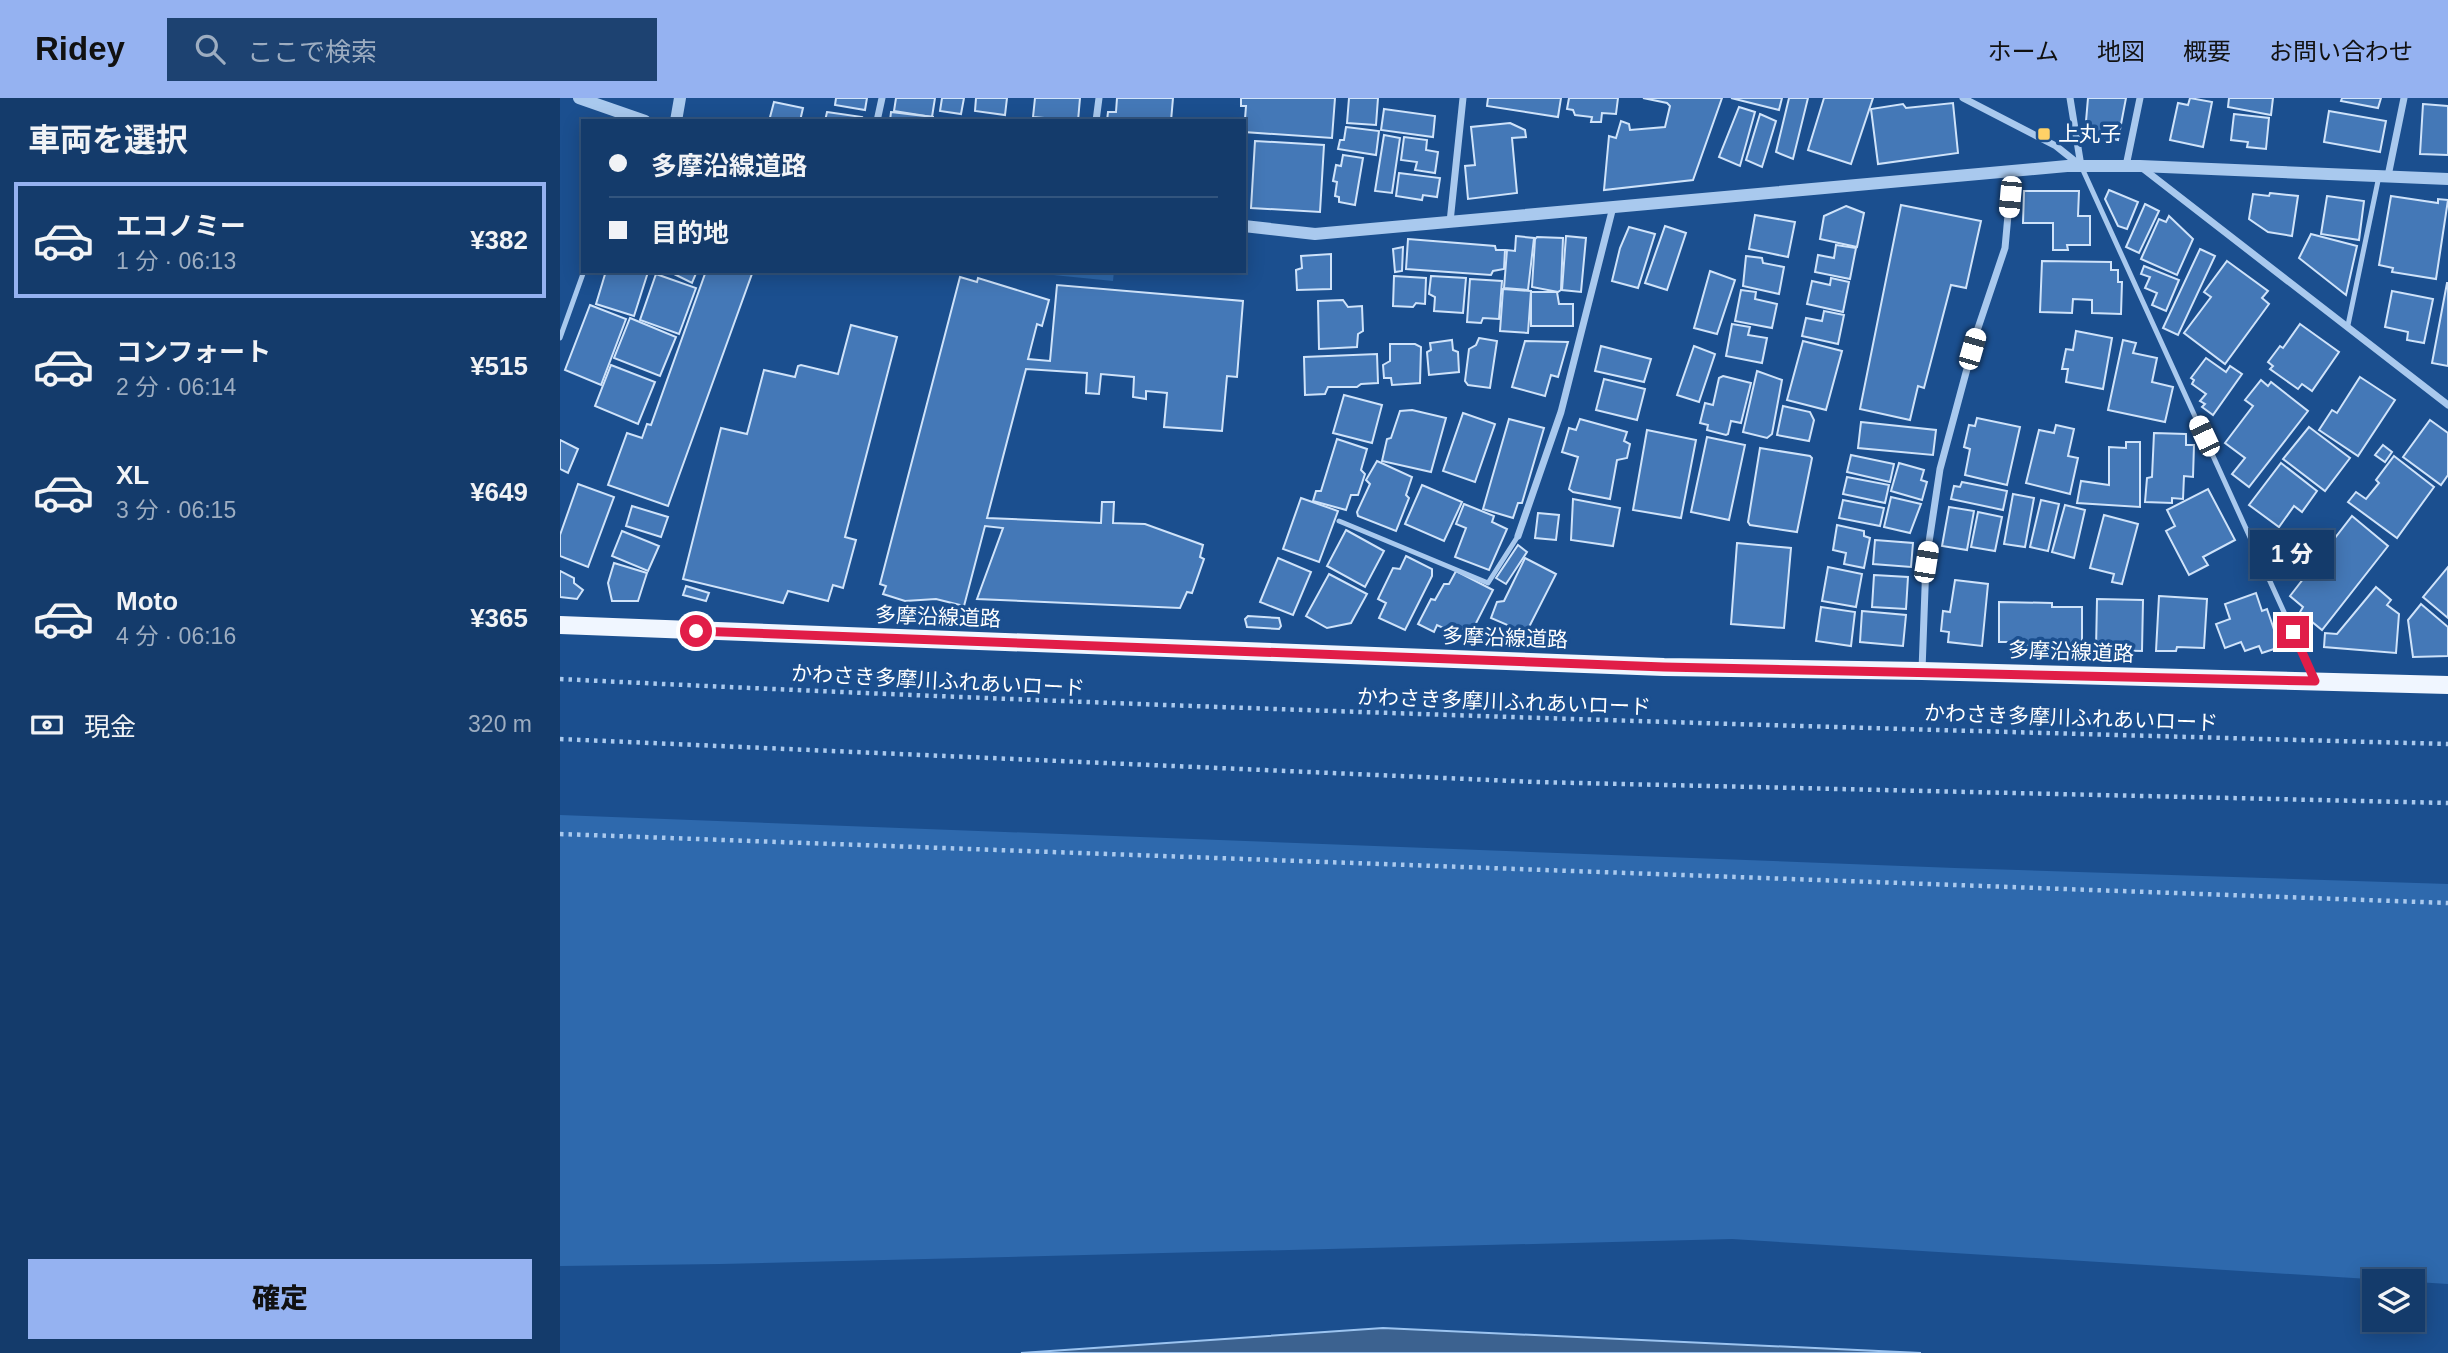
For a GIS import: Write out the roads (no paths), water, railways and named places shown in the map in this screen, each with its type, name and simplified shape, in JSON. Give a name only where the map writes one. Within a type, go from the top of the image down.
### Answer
[{"type":"main road","name":"多摩沿線道路","points":[[560,625],[1664,667],[2448,685]]},
{"type":"street","points":[[579,98],[639,119]]},
{"type":"street","points":[[676,119],[680,98]]},
{"type":"street","points":[[877,119],[882,98]]},
{"type":"street","points":[[1096,119],[1099,98]]},
{"type":"street","points":[[1450,222],[1462,98]]},
{"type":"street","points":[[1963,98],[2056,146],[2081,166]]},
{"type":"street","points":[[2070,98],[2081,166]]},
{"type":"street","points":[[2133,166],[2140,98]]},
{"type":"street","points":[[2384,176],[2404,98]]},
{"type":"street","points":[[1246,226],[1315,234],[2081,166],[2448,179]]},
{"type":"street","points":[[2133,166],[2348,325],[2448,405]]},
{"type":"street","points":[[1922,671],[1926,562],[1940,470],[1978,328],[2006,248],[2012,171]]},
{"type":"street","points":[[1518,536],[1562,412],[1613,207]]},
{"type":"lane","points":[[2081,166],[2315,681]]},
{"type":"lane","points":[[2348,325],[2384,176]]},
{"type":"lane","points":[[560,338],[583,273]]},
{"type":"lane","points":[[1339,522],[1488,583],[1518,536]]},
{"type":"place","name":"上丸子","points":[[2044,134]]}]
